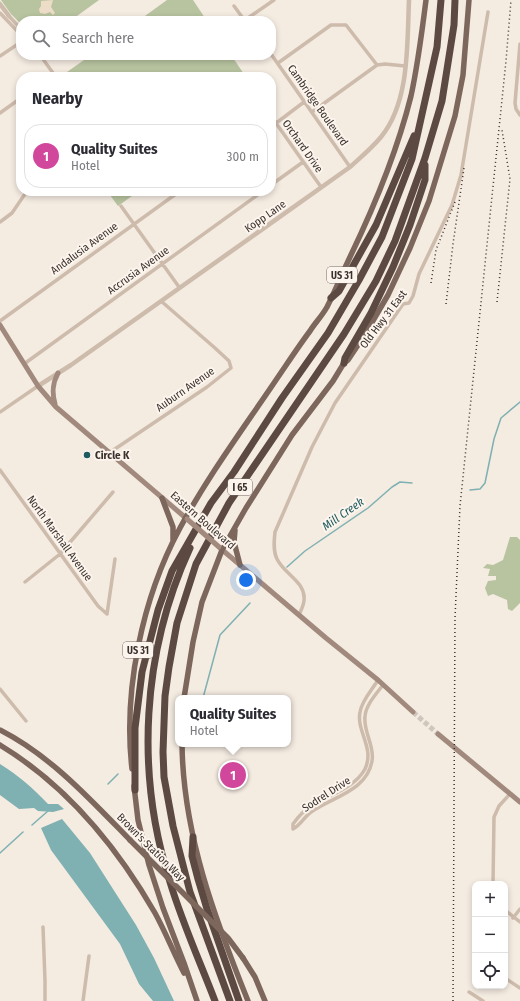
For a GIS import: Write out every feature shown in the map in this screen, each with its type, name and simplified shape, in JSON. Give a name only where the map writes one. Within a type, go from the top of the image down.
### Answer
[{"type":"highway","name":"I 65","points":[[215,1001],[170,882],[155,823],[148,759],[148,715],[151,683],[157,647],[166,610],[179,573],[211,503],[234,472],[282,398],[328,333],[382,237],[412,159],[437,47],[441,0]]},
{"type":"highway","name":"I 65","points":[[230,1001],[190,892],[173,826],[164,777],[164,696],[177,622],[196,564],[230,502],[344,334],[376,281],[397,234],[426,158],[442,101],[454,26],[455,0]]},
{"type":"highway","points":[[331,298],[339,291],[376,225],[421,119]]},
{"type":"highway","points":[[344,363],[345,358],[374,306],[410,225],[425,180],[426,158]]},
{"type":"highway","points":[[135,790],[135,728],[137,703],[149,638],[172,570],[211,503]]},
{"type":"highway","points":[[192,837],[192,856],[198,880],[239,1001]]},
{"type":"main road","name":"US 31","points":[[196,1001],[149,865],[138,820],[131,756],[130,728],[132,696],[142,633],[152,595],[163,565],[186,518],[204,486],[326,309],[365,226],[395,153],[411,95],[419,54],[426,0]]},
{"type":"main road","points":[[184,695],[193,642],[202,602],[220,548],[235,527],[292,435],[364,336],[388,295],[410,248],[429,201],[455,116],[463,75],[469,0]]},
{"type":"main road","name":"Eastern Boulevard","points":[[0,325],[38,386],[56,407],[240,565],[378,680],[413,712]]},
{"type":"main road","points":[[56,407],[52,389],[54,380],[58,373]]},
{"type":"main road","points":[[162,498],[173,527],[173,543]]},
{"type":"main road","points":[[235,527],[234,542],[240,565]]},
{"type":"main road","name":"Brown's Station Way","points":[[0,730],[27,746],[53,765],[76,786],[228,938],[255,977],[265,1001]]},
{"type":"main road","points":[[438,734],[520,802]]},
{"type":"main road","points":[[0,746],[35,769],[55,786],[85,816],[106,842],[128,871],[155,914],[190,985]]},
{"type":"main road","points":[[182,747],[182,769],[192,837],[206,885],[248,1001]]},
{"type":"street","points":[[251,16],[274,0]]},
{"type":"street","name":"Kopp Lane","points":[[38,386],[350,167],[373,146],[388,127],[395,114],[399,100],[405,66],[409,0]]},
{"type":"street","points":[[0,4],[9,16]]},
{"type":"street","points":[[234,6],[242,16]]},
{"type":"street","points":[[0,7],[16,24]]},
{"type":"street","name":"Old Hwy 31 East","points":[[299,615],[304,601],[304,593],[299,584],[287,573],[277,558],[274,542],[275,532],[312,447],[335,403],[403,304],[409,303],[413,296],[419,274],[452,205],[461,175],[488,12]]},
{"type":"street","points":[[0,13],[16,30]]},
{"type":"street","points":[[278,63],[331,25],[346,25],[377,65]]},
{"type":"street","points":[[520,44],[515,103],[516,109],[520,115]]},
{"type":"street","points":[[0,56],[16,45]]},
{"type":"street","points":[[44,60],[52,72]]},
{"type":"street","name":"Cambridge Boulevard","points":[[276,60],[350,167]]},
{"type":"street","points":[[312,112],[377,65],[385,64],[405,66]]},
{"type":"street","points":[[0,113],[16,102]]},
{"type":"street","points":[[276,123],[304,102]]},
{"type":"street","name":"Orchard Drive","points":[[276,123],[321,187]]},
{"type":"street","points":[[276,181],[303,162]]},
{"type":"street","points":[[0,222],[12,213],[23,196]]},
{"type":"street","name":"Andalusia Avenue","points":[[0,321],[173,196]]},
{"type":"street","name":"Accrusia Avenue","points":[[24,364],[256,196]]},
{"type":"street","points":[[121,206],[179,287]]},
{"type":"street","name":"Auburn Avenue","points":[[109,453],[207,387],[231,368],[229,361],[161,301]]},
{"type":"street","points":[[0,412],[38,386]]},
{"type":"street","name":"North Marshall Avenue","points":[[0,470],[98,606],[107,614],[115,559]]},
{"type":"street","points":[[25,582],[60,554],[113,492]]},
{"type":"street","name":"Sodrel Drive","points":[[378,680],[363,702],[359,713],[359,719],[367,747],[367,762],[364,769],[358,778],[351,784],[310,806],[300,814],[293,824],[293,829],[298,827],[310,812],[363,781],[369,773],[373,750],[365,717],[368,706],[383,685]]},
{"type":"street","points":[[0,689],[26,721]]},
{"type":"street","points":[[493,881],[494,817],[499,806],[510,794]]},
{"type":"street","points":[[513,918],[520,909]]},
{"type":"street","points":[[508,913],[520,922]]},
{"type":"street","points":[[43,927],[45,1001]]},
{"type":"street","points":[[83,1001],[89,956]]},
{"type":"street","points":[[508,980],[520,988]]},
{"type":"street","points":[[469,992],[483,1001]]},
{"type":"green space","points":[[1,0],[99,0],[77,16],[16,16],[16,19]]},
{"type":"green space","points":[[167,0],[193,0],[204,16],[145,16]]},
{"type":"green space","points":[[84,60],[234,60],[243,72],[67,72]]},
{"type":"green space","points":[[111,196],[132,196],[118,206]]},
{"type":"green space","points":[[510,537],[517,537],[520,540],[520,603],[512,611],[508,609],[507,600],[493,594],[488,596],[485,588],[488,581],[496,580],[496,576],[488,576],[490,569],[483,568],[487,564],[493,565],[503,560]]},
{"type":"shaded area","points":[[53,0],[51,7],[55,13],[53,15],[50,12],[45,14],[40,13],[39,9],[41,6],[41,1]]},
{"type":"water","points":[[0,764],[26,782],[48,804],[58,804],[64,809],[53,812],[38,811],[34,808],[19,809],[0,795]]},
{"type":"water","points":[[62,819],[90,853],[136,925],[154,958],[174,1001],[153,1001],[139,984],[120,944],[51,850],[41,828]]},
{"type":"waterway","name":"Mill Creek","points":[[470,490],[480,489],[485,483],[494,439],[501,418],[520,402]]},
{"type":"waterway","name":"Mill Creek","points":[[287,567],[305,551],[368,508],[392,487],[400,482],[412,483]]},
{"type":"waterway","name":"Mill Creek","points":[[204,695],[220,635],[250,603]]},
{"type":"waterway","name":"Mill Creek","points":[[108,784],[118,774]]},
{"type":"waterway","name":"Mill Creek","points":[[32,825],[48,811]]},
{"type":"waterway","name":"Mill Creek","points":[[0,853],[23,832]]},
{"type":"tunnel","points":[[413,712],[438,734]]},
{"type":"railway","points":[[453,1001],[455,618],[460,506],[511,0]]},
{"type":"railway","points":[[497,302],[510,179],[502,130]]},
{"type":"railway","points":[[446,304],[464,168]]},
{"type":"railway","points":[[431,283],[436,250],[455,202]]},
{"type":"place","name":"Circle K","points":[[87,455]]},
{"type":"place","name":"Quality Suites","points":[[233,775]]}]
